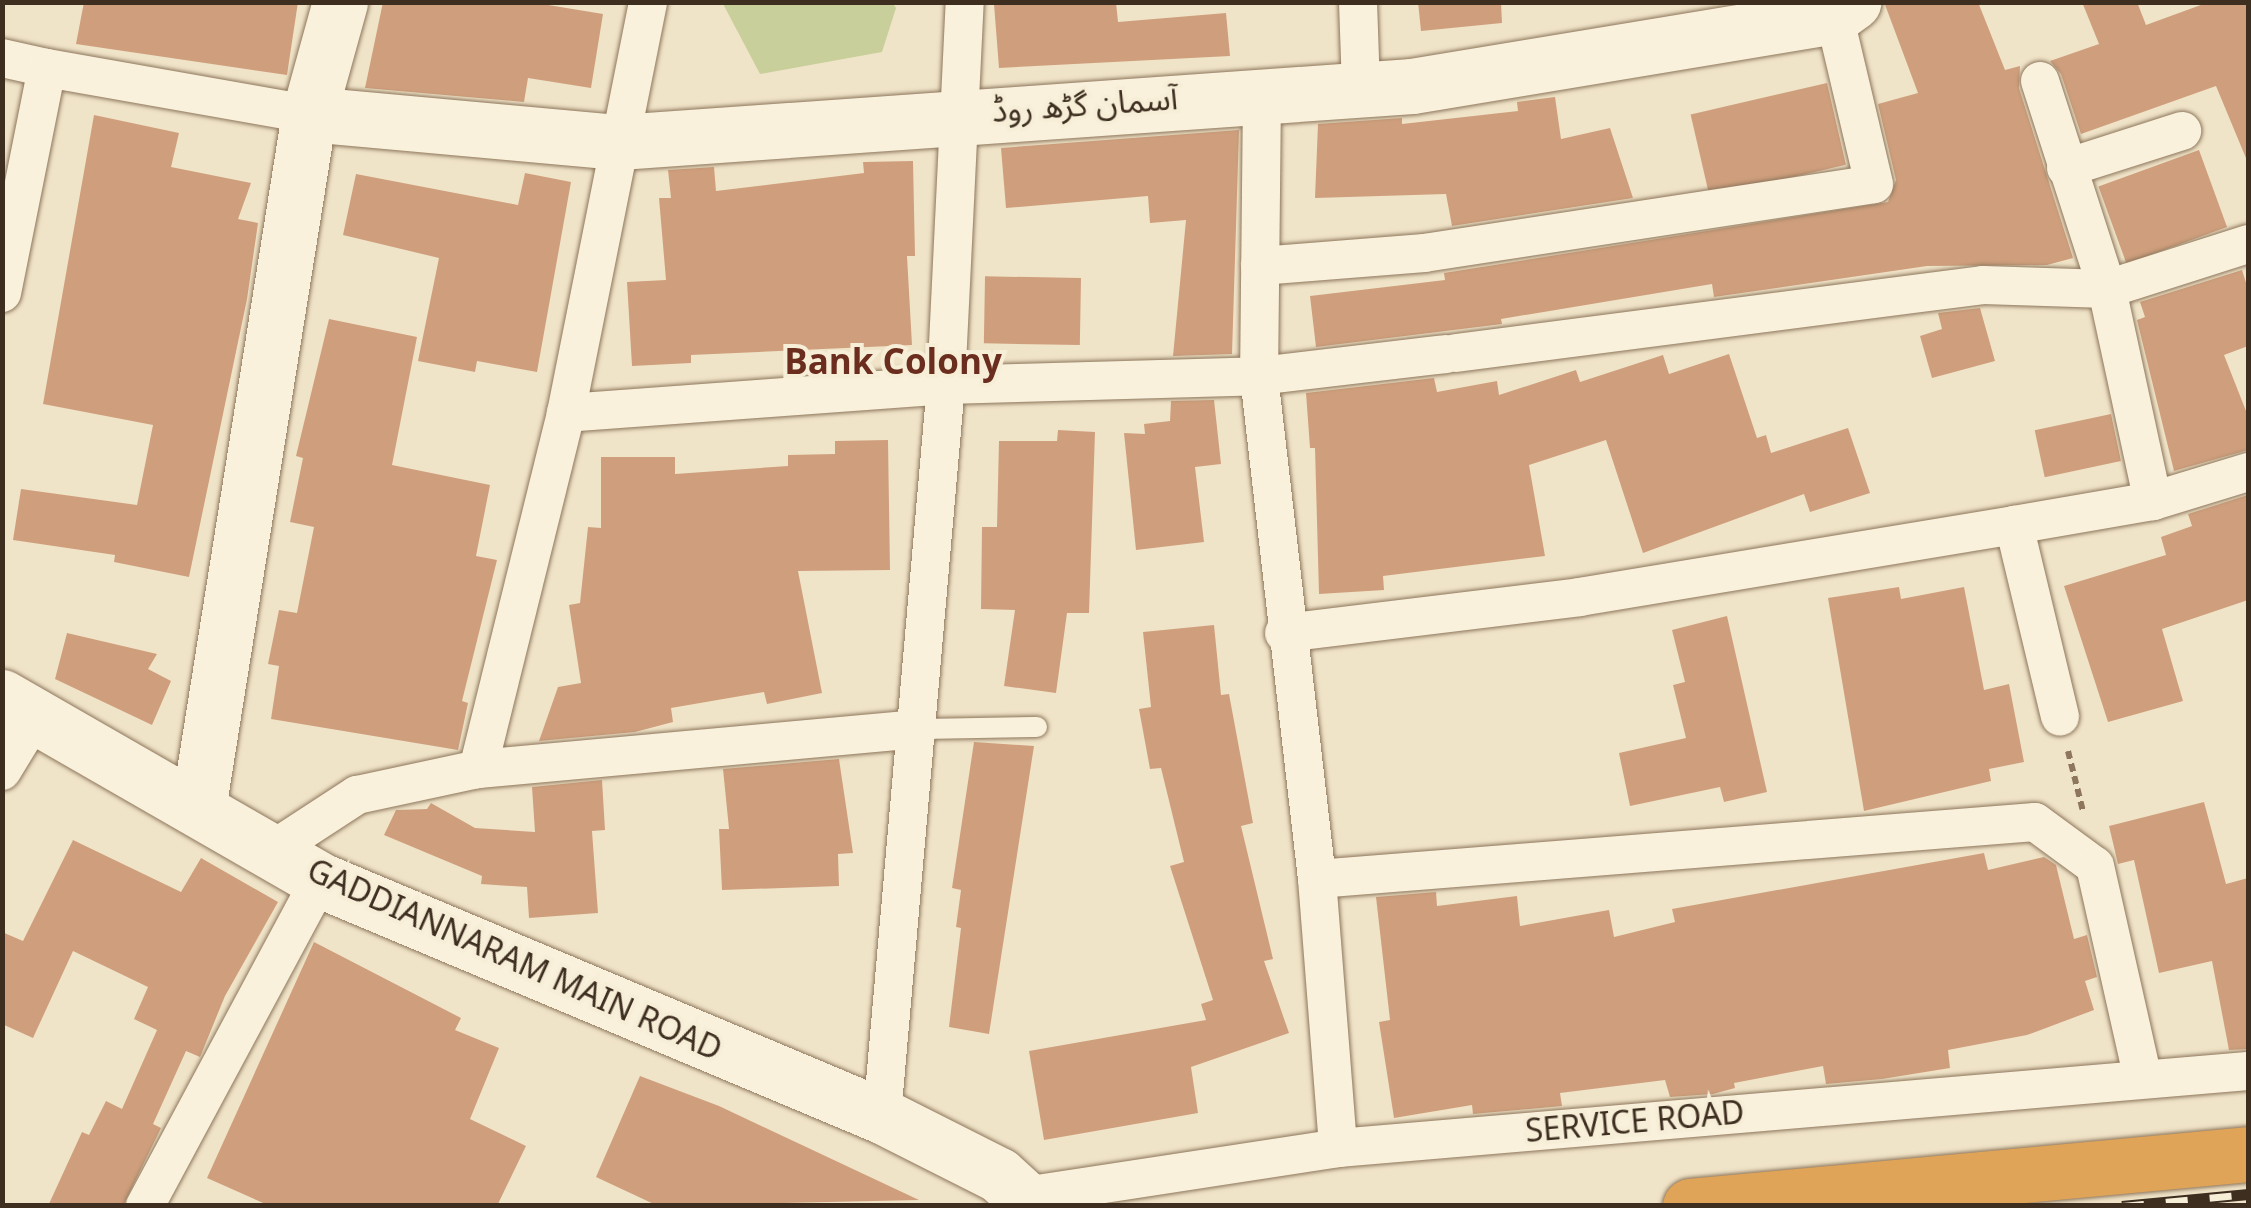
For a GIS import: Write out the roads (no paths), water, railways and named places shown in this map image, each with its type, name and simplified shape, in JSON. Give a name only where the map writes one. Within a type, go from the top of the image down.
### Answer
[{"type":"highway","points":[[1690,1206],[2086,1187],[2248,1154]]},
{"type":"street","points":[[198,808],[309,114],[340,2]]},
{"type":"street","points":[[478,770],[566,413],[648,2]]},
{"type":"street","points":[[882,1116],[946,385],[964,2]]},
{"type":"street","points":[[1358,2],[1361,86]]},
{"type":"street","points":[[1260,266],[1424,253],[1874,184],[1839,7]]},
{"type":"street","name":"آسمان گڑھ روڈ","points":[[309,114],[619,142],[960,114],[1361,86],[1412,86],[1839,7]]},
{"type":"street","points":[[2,58],[309,114]]},
{"type":"street","points":[[2,293],[48,68]]},
{"type":"street","points":[[2040,81],[2107,289],[2152,501]]},
{"type":"street","points":[[1262,95],[1259,376],[1284,633],[1317,878],[1338,1148]]},
{"type":"street","points":[[2066,168],[2182,131]]},
{"type":"street","points":[[566,413],[946,385],[1259,376],[1983,285],[2107,289],[2248,244]]},
{"type":"street","points":[[1284,633],[1580,597],[2014,525],[2152,501],[2248,472]]},
{"type":"street","points":[[2014,525],[2060,716]]},
{"type":"street","points":[[2,771],[19,706]]},
{"type":"street","name":"GADDIANNARAM MAIN ROAD","points":[[19,706],[320,880],[882,1116],[999,1175],[1028,1200]]},
{"type":"street","points":[[271,851],[357,795],[478,770],[918,729]]},
{"type":"street","points":[[1317,878],[2034,822],[2095,866],[2143,1079]]},
{"type":"street","points":[[144,1206],[320,880]]},
{"type":"street","name":"SERVICE ROAD","points":[[1028,1200],[1338,1148],[2248,1072]]},
{"type":"lane","points":[[918,729],[1037,727]]},
{"type":"railway","points":[[2122,1206],[2248,1194]]},
{"type":"district","name":"Bank Colony","points":[[893,363]]}]
